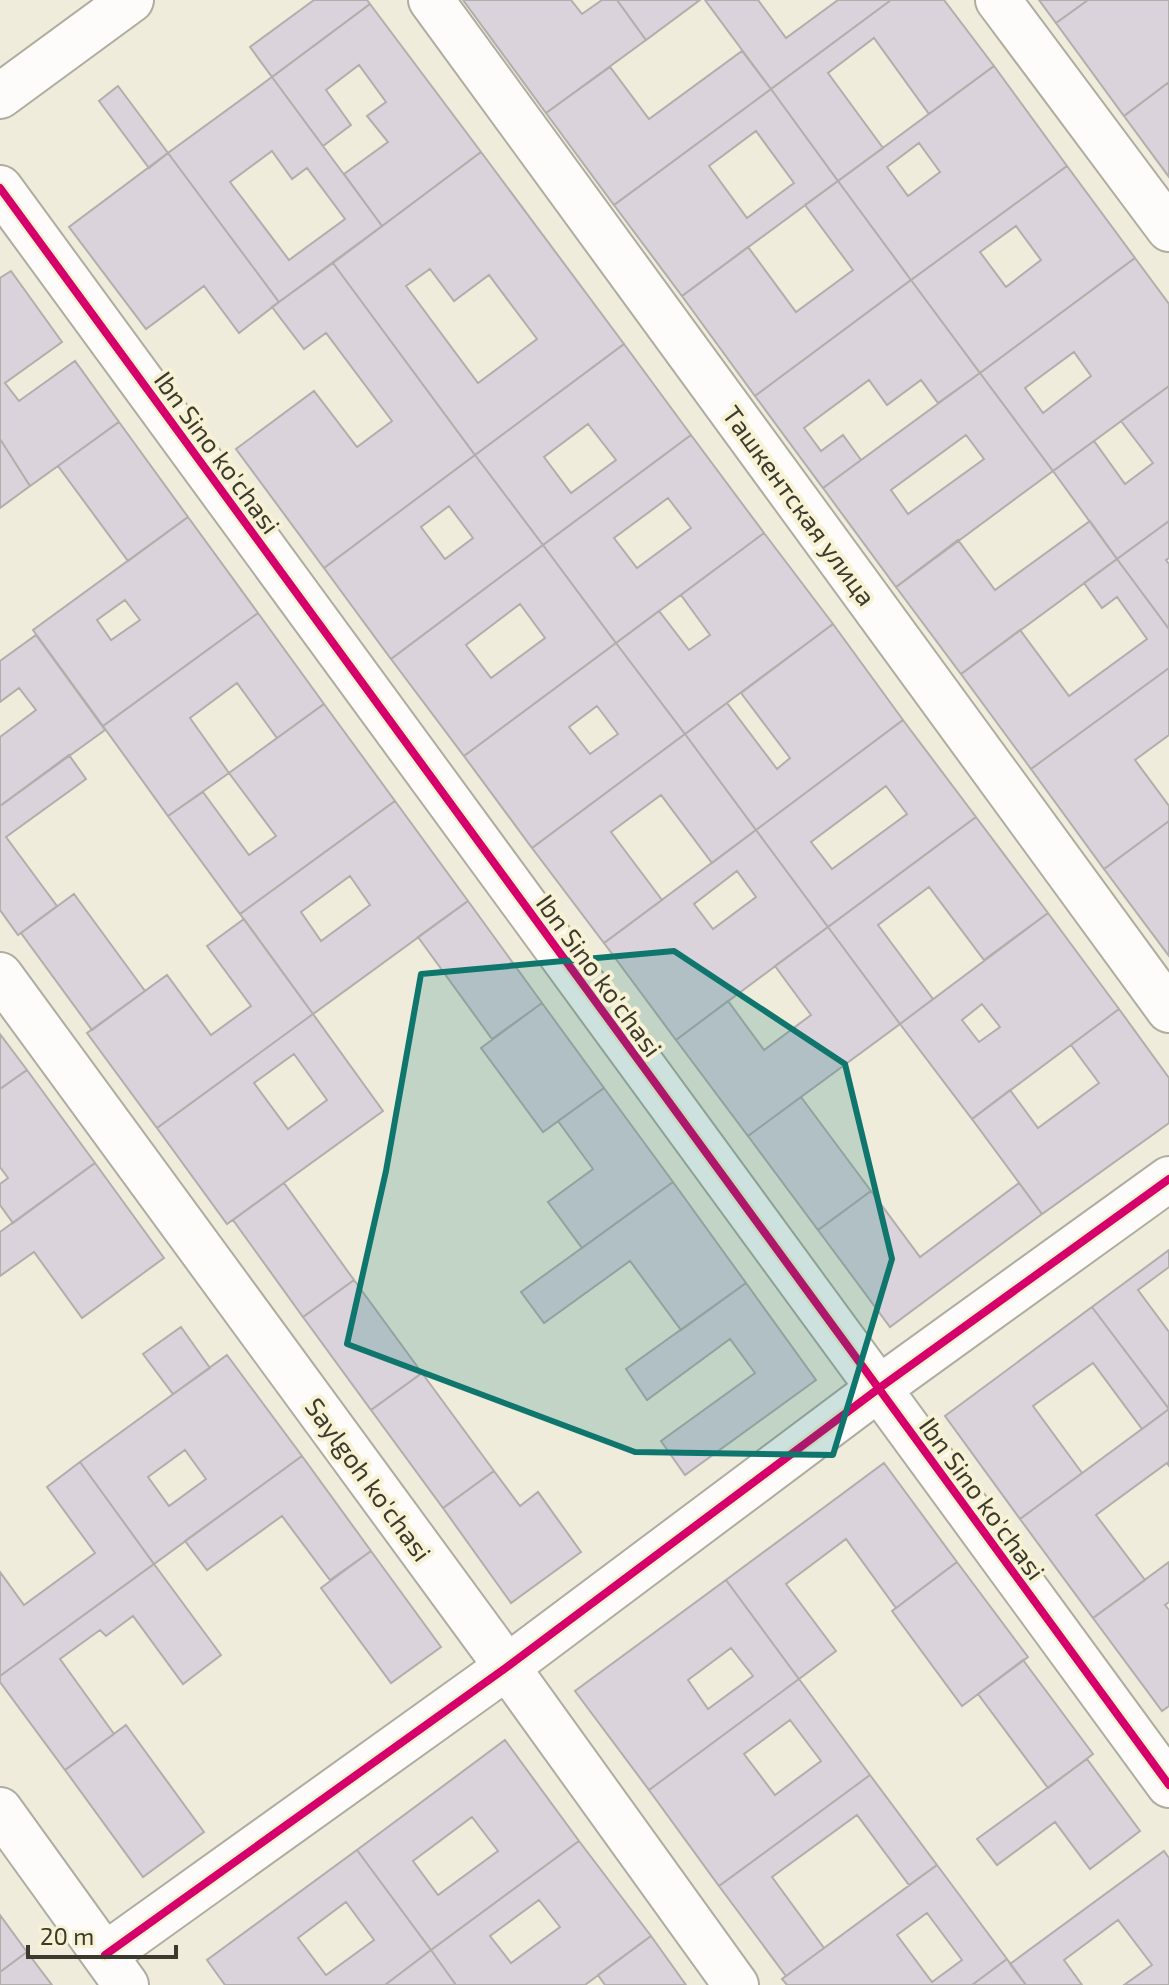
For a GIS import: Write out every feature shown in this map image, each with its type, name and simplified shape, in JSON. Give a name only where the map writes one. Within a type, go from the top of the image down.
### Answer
[{"type":"street","points":[[0,96],[131,0]]},
{"type":"street","name":"Ташкентская улица","points":[[431,0],[1169,1010]]},
{"type":"street","points":[[998,0],[1169,229]]},
{"type":"street","name":"Ibn Sino ko'chasi","points":[[0,188],[1169,1785]]},
{"type":"street","name":"Saylgoh ko'chasi","points":[[0,975],[736,1985]]},
{"type":"street","points":[[0,1810],[116,1970],[507,1667],[878,1389],[1169,1179]]},
{"type":"highlighted area","points":[[674,951],[845,1064],[892,1259],[833,1455],[635,1452],[347,1344],[386,1171],[421,974]]},
{"type":"building","points":[[314,0],[367,0],[370,4],[272,77],[250,47]]},
{"type":"building","points":[[463,0],[571,0],[582,14],[602,0],[617,0],[646,40],[546,113]]},
{"type":"building","points":[[617,0],[700,0],[646,40]]},
{"type":"building","points":[[705,0],[758,0],[786,38],[838,0],[891,0],[771,89]]},
{"type":"building","points":[[891,0],[944,0],[994,66],[929,114],[874,38],[828,73],[883,148],[838,181],[771,89]]},
{"type":"building","points":[[1039,0],[1088,0],[1056,23]]},
{"type":"building","points":[[1088,0],[1169,0],[1169,82],[1124,116],[1056,23]]},
{"type":"building","points":[[370,4],[481,152],[382,226],[344,174],[388,142],[367,116],[386,102],[359,65],[326,90],[351,125],[323,146],[272,77]]},
{"type":"building","points":[[742,51],[771,89],[614,205],[546,113],[610,67],[649,119]]},
{"type":"building","points":[[994,66],[1067,166],[911,280],[838,181]],"holes":[[[919,143],[940,172],[908,196],[887,167]]]},
{"type":"building","points":[[272,77],[382,226],[279,302],[168,153]],"holes":[[[272,151],[292,179],[307,168],[345,219],[289,260],[230,182]]]},
{"type":"building","points":[[1169,82],[1169,177],[1124,116]]},
{"type":"building","points":[[118,86],[168,153],[149,168],[99,101]]},
{"type":"building","points":[[771,89],[838,181],[682,296],[614,205]],"holes":[[[756,131],[794,183],[747,218],[709,166]]]},
{"type":"building","points":[[481,152],[624,344],[475,455],[333,263]],"holes":[[[430,269],[454,301],[489,275],[537,339],[478,383],[406,286]]]},
{"type":"building","points":[[168,153],[279,302],[239,333],[204,286],[146,329],[69,227]]},
{"type":"building","points":[[1067,166],[1135,258],[980,373],[911,280]],"holes":[[[1016,226],[1041,260],[1006,287],[980,252]]]},
{"type":"building","points":[[838,181],[911,280],[755,396],[682,296],[748,247],[796,312],[853,270],[805,205]]},
{"type":"building","points":[[1135,258],[1169,304],[1169,386],[1053,471],[980,373]],"holes":[[[1074,352],[1091,376],[1043,413],[1025,388]]]},
{"type":"building","points":[[333,263],[475,455],[324,568],[236,449],[314,391],[357,447],[392,421],[326,333],[304,349],[272,307]]},
{"type":"building","points":[[11,271],[62,342],[5,383],[19,401],[75,361],[119,422],[30,486],[0,439],[0,278]]},
{"type":"building","points":[[911,280],[980,373],[938,403],[921,380],[887,405],[869,380],[804,428],[821,451],[843,435],[861,460],[823,488],[755,396]]},
{"type":"building","points":[[624,344],[691,435],[543,545],[475,455]],"holes":[[[588,424],[616,460],[571,493],[544,457]]]},
{"type":"building","points":[[980,373],[1053,471],[896,587],[823,488]],"holes":[[[966,435],[984,459],[908,514],[891,490]]]},
{"type":"building","points":[[1169,386],[1169,521],[1117,559],[1053,471],[1094,441],[1125,484],[1153,463],[1121,421]]},
{"type":"building","points":[[119,422],[188,517],[128,561],[58,466]]},
{"type":"building","points":[[691,435],[764,533],[616,643],[543,545]],"holes":[[[668,498],[691,528],[637,568],[614,538]]]},
{"type":"building","points":[[0,439],[30,486],[0,508]]},
{"type":"building","points":[[475,455],[543,545],[391,659],[324,568]],"holes":[[[449,506],[473,538],[445,559],[421,527]]]},
{"type":"building","points":[[188,517],[258,613],[103,726],[33,630]],"holes":[[[125,600],[140,620],[111,640],[97,620]]]},
{"type":"building","points":[[1090,521],[1117,559],[961,674],[896,587],[958,540],[995,590]]},
{"type":"building","points":[[1169,521],[1169,558],[1166,560],[1169,564],[1169,629],[1117,559]]},
{"type":"building","points":[[764,533],[833,624],[685,734],[616,643],[659,611],[689,650],[710,635],[681,595]]},
{"type":"building","points":[[543,545],[616,643],[464,756],[391,659]],"holes":[[[520,604],[545,638],[491,678],[466,645]]]},
{"type":"building","points":[[1117,559],[1169,629],[1169,668],[1031,769],[961,674],[1020,630],[1069,696],[1147,639],[1117,597],[1102,608],[1084,583]]},
{"type":"building","points":[[258,613],[324,704],[277,738],[237,683],[190,718],[229,773],[168,816],[103,726]]},
{"type":"building","points":[[833,624],[903,720],[756,830],[685,734],[727,703],[777,769],[790,758],[741,693]]},
{"type":"building","points":[[36,635],[105,730],[0,806],[0,737],[36,710],[19,688],[0,702],[0,661]]},
{"type":"building","points":[[616,643],[685,734],[532,848],[464,756]],"holes":[[[597,706],[618,734],[590,754],[569,727]]]},
{"type":"building","points":[[1169,668],[1169,735],[1135,760],[1169,806],[1169,821],[1104,869],[1031,769]]},
{"type":"building","points":[[324,704],[395,801],[240,914],[168,816],[203,792],[249,855],[276,836],[229,773]]},
{"type":"building","points":[[903,720],[976,817],[828,927],[756,830]],"holes":[[[886,786],[907,814],[832,869],[811,842]]]},
{"type":"building","points":[[685,734],[756,830],[712,863],[661,795],[611,832],[662,900],[604,943],[532,848]]},
{"type":"building","points":[[69,755],[86,779],[6,837],[57,906],[18,935],[0,910],[0,806]]},
{"type":"building","points":[[395,801],[468,901],[313,1014],[240,914]],"holes":[[[350,876],[370,905],[321,941],[301,912]]]},
{"type":"building","points":[[976,817],[1048,913],[984,960],[929,887],[878,925],[933,999],[900,1024],[828,927]]},
{"type":"building","points":[[1169,821],[1169,956],[1104,869]]},
{"type":"building","points":[[756,830],[828,927],[676,1040],[604,943]],"holes":[[[737,871],[756,897],[713,929],[694,904]]]},
{"type":"building","points":[[74,894],[145,991],[92,1030],[21,933]]},
{"type":"building","points":[[468,901],[542,1003],[492,1039],[418,937]]},
{"type":"building","points":[[1048,913],[1119,1009],[972,1119],[900,1024]],"holes":[[[982,1004],[1000,1027],[979,1042],[962,1020]]]},
{"type":"building","points":[[244,919],[313,1014],[157,1128],[87,1033],[167,975],[211,1035],[251,1006],[207,946]]},
{"type":"building","points":[[828,927],[900,1024],[748,1136],[676,1040],[728,1001],[764,1050],[811,1015],[775,966]]},
{"type":"building","points":[[542,1003],[604,1088],[543,1132],[481,1048]]},
{"type":"building","points":[[1119,1009],[1169,1078],[1169,1123],[1042,1214],[972,1119],[1010,1090],[1038,1128],[1099,1083],[1071,1045]]},
{"type":"building","points":[[313,1014],[383,1111],[227,1224],[157,1128]],"holes":[[[294,1054],[327,1100],[288,1129],[254,1083]]]},
{"type":"building","points":[[0,1034],[27,1070],[0,1089]]},
{"type":"building","points":[[27,1070],[95,1163],[13,1223],[0,1205],[0,1184],[8,1178],[0,1167],[0,1089]]},
{"type":"building","points":[[604,1088],[673,1182],[582,1248],[548,1202],[593,1169],[558,1121]]},
{"type":"building","points":[[801,1097],[871,1191],[818,1230],[748,1136]]},
{"type":"building","points":[[95,1163],[164,1258],[82,1318],[34,1252],[0,1276],[0,1232]]},
{"type":"building","points":[[673,1182],[746,1283],[681,1330],[630,1261],[544,1323],[521,1292]]},
{"type":"building","points":[[284,1183],[354,1280],[303,1317],[233,1220]]},
{"type":"building","points":[[1019,1183],[1042,1214],[890,1327],[818,1230],[871,1191],[920,1257]]},
{"type":"building","points":[[1169,1250],[1169,1267],[1138,1290],[1169,1332],[1169,1409],[1092,1307]]},
{"type":"building","points":[[354,1280],[422,1373],[371,1410],[303,1317]]},
{"type":"building","points":[[746,1283],[816,1380],[685,1475],[661,1441],[755,1373],[730,1339],[647,1400],[626,1369]]},
{"type":"building","points":[[1092,1307],[1169,1409],[1142,1429],[1093,1363],[1033,1406],[1082,1473],[1020,1519],[945,1416]]},
{"type":"building","points":[[181,1327],[210,1368],[173,1394],[143,1354]]},
{"type":"building","points":[[227,1355],[302,1456],[154,1564],[80,1462]],"holes":[[[185,1450],[206,1479],[169,1506],[148,1477]]]},
{"type":"building","points":[[422,1373],[494,1471],[443,1508],[371,1410]]},
{"type":"building","points":[[1169,1409],[1169,1466],[1167,1463],[1096,1515],[1145,1580],[1093,1618],[1020,1519]]},
{"type":"building","points":[[302,1456],[371,1551],[330,1580],[282,1516],[207,1570],[185,1541]]},
{"type":"building","points":[[80,1462],[154,1564],[0,1676],[0,1572],[24,1605],[95,1553],[47,1487]]},
{"type":"building","points":[[884,1463],[957,1562],[896,1608],[846,1539],[786,1584],[836,1651],[799,1679],[726,1580]]},
{"type":"building","points":[[494,1471],[520,1506],[538,1492],[581,1552],[511,1603],[443,1508]]},
{"type":"building","points":[[371,1551],[441,1647],[391,1683],[321,1588]]},
{"type":"building","points":[[957,1562],[1028,1657],[962,1706],[892,1611]]},
{"type":"building","points":[[1169,1562],[1169,1602],[1165,1605],[1169,1610],[1169,1706],[1162,1711],[1093,1618]]},
{"type":"building","points":[[154,1564],[221,1655],[183,1684],[133,1616],[106,1636],[100,1630],[60,1659],[114,1734],[65,1770],[0,1682],[0,1676]]},
{"type":"building","points":[[726,1580],[799,1679],[649,1790],[575,1691]],"holes":[[[731,1648],[753,1676],[708,1709],[688,1680]]]},
{"type":"building","points":[[1023,1660],[1093,1754],[1048,1788],[978,1694]]},
{"type":"building","points":[[799,1679],[870,1775],[719,1886],[649,1790]],"holes":[[[790,1720],[821,1761],[775,1795],[744,1754]]]},
{"type":"building","points":[[126,1725],[204,1832],[143,1877],[65,1770]]},
{"type":"building","points":[[505,1740],[579,1841],[431,1950],[357,1850]],"holes":[[[472,1817],[498,1851],[438,1895],[413,1861]]]},
{"type":"building","points":[[1087,1759],[1140,1831],[1090,1869],[1055,1822],[997,1865],[977,1839]]},
{"type":"building","points":[[870,1775],[937,1865],[909,1885],[857,1815],[772,1877],[824,1948],[786,1976],[719,1886]]},
{"type":"building","points":[[579,1841],[651,1936],[585,1985],[456,1985],[431,1950]],"holes":[[[539,1900],[560,1927],[511,1963],[490,1936]]]},
{"type":"building","points":[[357,1850],[431,1950],[385,1985],[225,1985],[207,1960]],"holes":[[[346,1902],[374,1940],[326,1975],[298,1938]]]},
{"type":"building","points":[[1164,1851],[1169,1858],[1169,1985],[1124,1985],[1152,1965],[1118,1920],[1064,1960],[1082,1985],[1026,1985],[1010,1964]]},
{"type":"building","points":[[937,1865],[1007,1959],[972,1985],[787,1985],[782,1979]],"holes":[[[927,1913],[962,1960],[932,1982],[897,1935]]]},
{"type":"building","points":[[0,1915],[27,1952],[0,1972]]},
{"type":"building","points":[[651,1936],[686,1985],[605,1985],[598,1975]]},
{"type":"building","points":[[431,1950],[456,1985],[385,1985]]},
{"type":"building","points":[[27,1952],[52,1985],[0,1985],[0,1972]]},
{"type":"building","points":[[1007,1959],[1026,1985],[972,1985]]},
{"type":"cycle path","points":[[0,188],[1169,1785]]},
{"type":"cycle path","points":[[105,1955],[507,1667],[878,1389],[1169,1179]]}]
